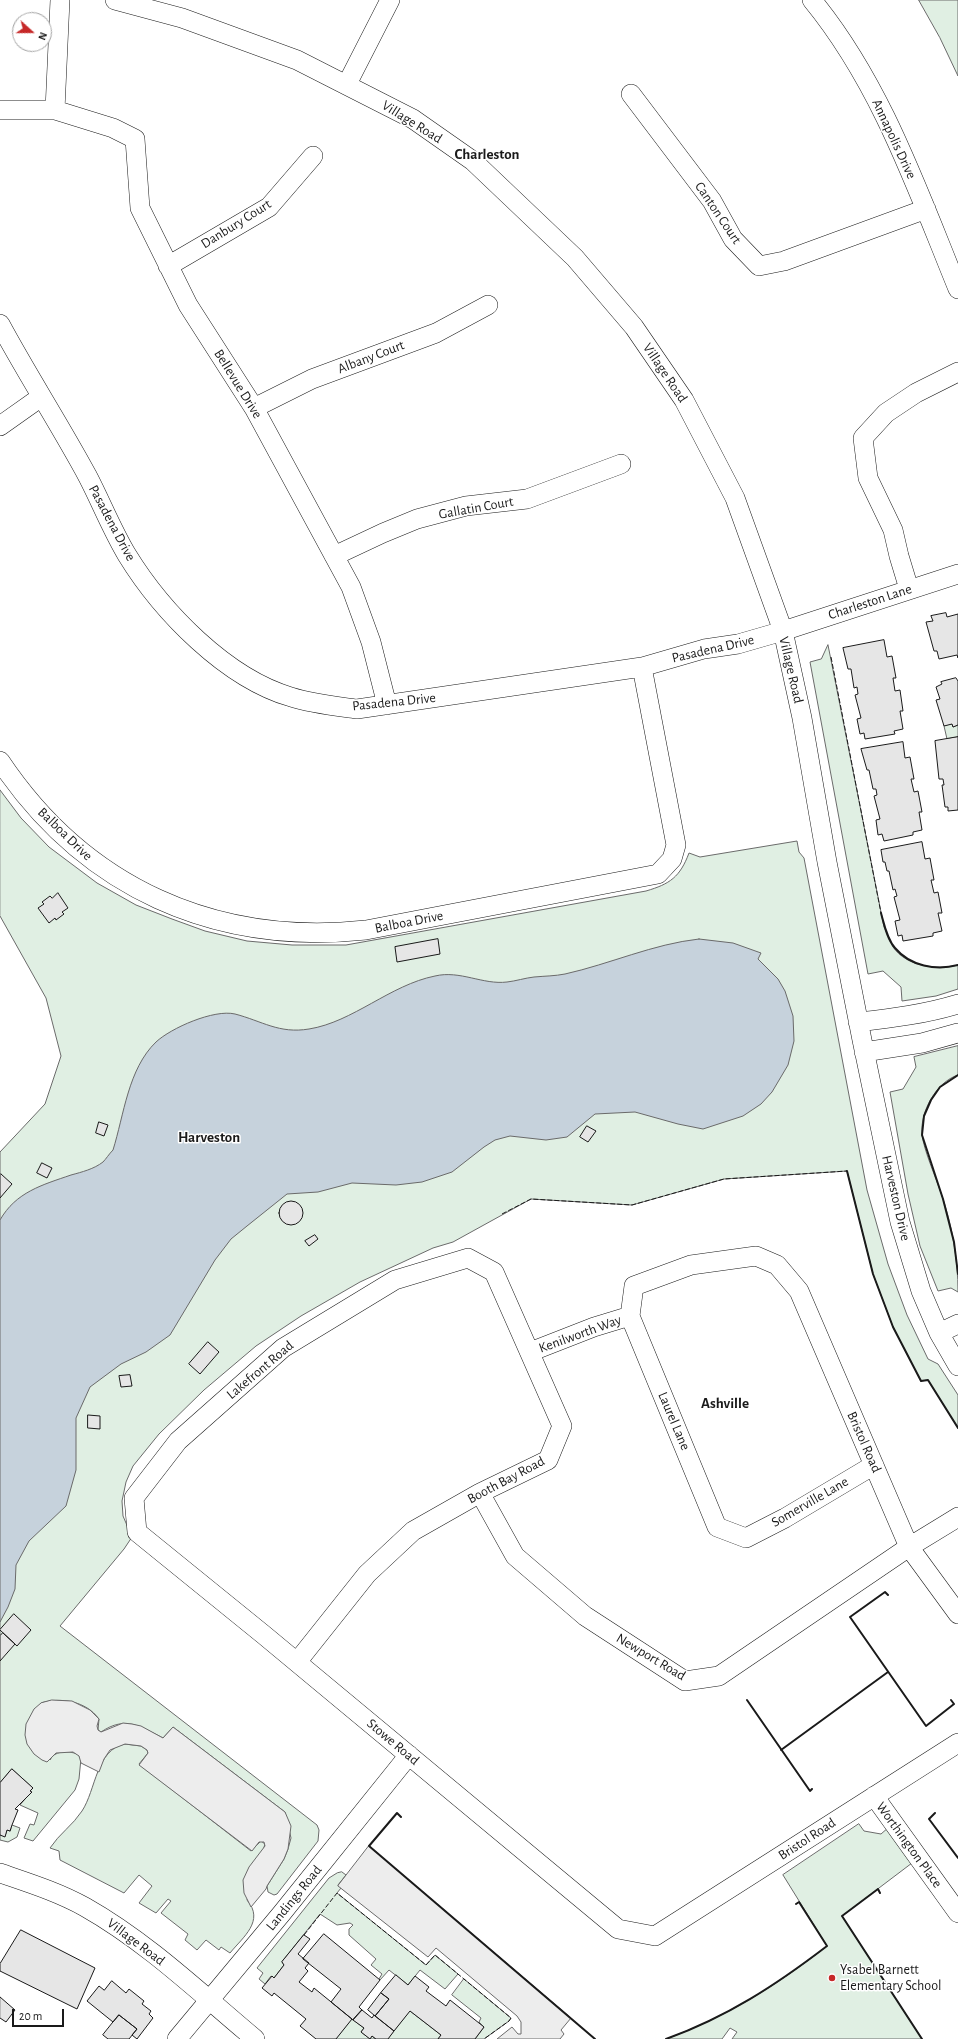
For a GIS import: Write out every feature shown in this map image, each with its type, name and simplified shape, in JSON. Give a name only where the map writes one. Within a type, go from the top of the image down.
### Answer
[{"type":"street","points":[[0,110],[55,110],[60,0]]},
{"type":"street","name":"Village Road","points":[[115,0],[182,18],[297,60],[347,84],[413,119],[473,162],[575,258],[634,327],[684,400],[735,498],[783,631],[802,718],[827,862],[858,1022]]},
{"type":"street","points":[[347,84],[390,0]]},
{"type":"street","name":"Annapolis Drive","points":[[812,0],[853,56],[887,119],[926,209],[958,289]]},
{"type":"street","name":"Canton Court","points":[[632,94],[712,201],[733,239],[759,266],[784,261],[926,209]]},
{"type":"street","name":"Bellevue Drive","points":[[55,110],[113,128],[135,139],[140,208],[188,305],[254,408],[351,587],[371,642],[387,705]]},
{"type":"street","name":"Danbury Court","points":[[168,266],[269,207],[313,156]]},
{"type":"street","name":"Albany Court","points":[[254,408],[312,379],[436,332],[488,306]]},
{"type":"street","name":"Pasadena Drive","points":[[0,324],[87,476],[127,555],[167,609],[214,655],[255,682],[291,697],[333,706],[357,709],[387,705],[642,667],[704,649],[738,644],[783,631]]},
{"type":"street","points":[[909,589],[893,530],[868,478],[862,438],[886,414],[916,393],[958,372]]},
{"type":"street","points":[[0,426],[41,397]]},
{"type":"street","name":"Gallatin Court","points":[[334,556],[417,519],[466,506],[527,499],[621,464]]},
{"type":"street","name":"Charleston Lane","points":[[783,631],[958,574]]},
{"type":"street","name":"Balboa Drive","points":[[0,761],[10,777],[77,849],[130,886],[162,902],[202,916],[250,928],[310,934],[333,934],[366,930],[658,874],[672,859],[676,845],[642,667]]},
{"type":"street","points":[[858,1022],[904,1018],[958,1004]]},
{"type":"street","name":"Harveston Drive","points":[[858,1022],[900,1222],[921,1291],[939,1333],[958,1366]]},
{"type":"street","points":[[864,1052],[922,1043],[958,1034]]},
{"type":"street","name":"Bristol Road","points":[[630,1316],[634,1286],[691,1264],[756,1256],[777,1265],[799,1291],[909,1546],[958,1614]]},
{"type":"street","name":"Booth Bay Road","points":[[297,1662],[368,1574],[413,1531],[480,1493],[548,1460],[562,1426],[494,1272],[468,1258]]},
{"type":"street","name":"Lakefront Road","points":[[137,1532],[134,1498],[178,1441],[283,1348],[395,1280],[468,1258]]},
{"type":"street","name":"Kenilworth Way","points":[[530,1352],[594,1327],[630,1316]]},
{"type":"street","name":"Laurel Lane","points":[[630,1316],[717,1527],[746,1538]]},
{"type":"street","points":[[939,1333],[958,1324]]},
{"type":"street","name":"Somerville Lane","points":[[746,1538],[785,1518],[874,1465]]},
{"type":"street","name":"Newport Road","points":[[480,1493],[515,1556],[585,1616],[685,1681],[719,1676],[909,1546],[958,1517]]},
{"type":"street","name":"Stowe Road","points":[[137,1532],[297,1662],[618,1929],[655,1936]]},
{"type":"street","name":"Bristol Road","points":[[655,1936],[958,1742]]},
{"type":"street","name":"Landings Road","points":[[176,2039],[282,1913],[409,1755]]},
{"type":"street","name":"Worthington Place","points":[[874,1796],[958,1913]]},
{"type":"street","name":"Village Road","points":[[0,1874],[60,1894],[85,1907],[126,1932],[255,2039]]},
{"type":"green space","points":[[919,0],[958,0],[958,76],[940,38]]},
{"type":"green space","points":[[828,645],[884,927],[893,947],[906,959],[914,963],[932,967],[958,965],[958,989],[936,996],[902,1001],[901,987],[883,971],[868,974],[810,662],[821,659]]},
{"type":"green space","points":[[952,724],[953,727],[958,725],[958,737],[947,739],[944,726]]},
{"type":"green space","points":[[0,790],[21,818],[49,847],[97,883],[136,905],[205,931],[247,941],[292,945],[346,945],[646,891],[668,882],[678,874],[689,853],[700,857],[797,841],[799,852],[804,858],[867,1190],[888,1264],[907,1315],[928,1359],[938,1364],[958,1395],[958,1428],[928,1380],[921,1381],[893,1327],[873,1274],[847,1171],[724,1179],[632,1205],[531,1199],[453,1242],[433,1248],[360,1282],[301,1316],[256,1346],[204,1390],[159,1434],[133,1466],[126,1482],[122,1501],[123,1516],[132,1537],[124,1549],[60,1626],[317,1825],[319,1830],[318,1841],[277,1894],[274,1895],[268,1892],[267,1886],[284,1859],[291,1838],[285,1812],[173,1727],[163,1738],[133,1724],[118,1724],[101,1732],[98,1730],[99,1719],[94,1713],[80,1704],[73,1702],[57,1700],[41,1703],[50,1760],[54,1755],[61,1752],[77,1754],[81,1758],[79,1779],[75,1790],[33,1841],[24,1838],[30,1824],[34,1825],[38,1813],[20,1805],[33,1788],[12,1769],[0,1783],[0,1152],[45,1104],[61,1056],[46,998],[0,916]]},
{"type":"green space","points":[[958,1046],[958,1075],[943,1084],[931,1099],[924,1116],[922,1134],[930,1163],[945,1205],[951,1229],[956,1254],[958,1292],[951,1288],[938,1291],[920,1246],[908,1194],[890,1092],[903,1089],[916,1067],[914,1057]]},
{"type":"green space","points":[[125,1744],[141,1746],[147,1750],[148,1753],[139,1764],[251,1851],[261,1841],[265,1844],[247,1900],[254,1915],[253,1922],[246,1935],[230,1953],[221,1947],[219,1950],[206,1940],[197,1950],[185,1940],[188,1934],[161,1913],[171,1901],[168,1899],[156,1913],[139,1903],[152,1886],[139,1875],[124,1893],[60,1860],[59,1851],[50,1848],[82,1811],[87,1802],[102,1762],[115,1747]]},
{"type":"green space","name":"Ysabel Barnett Elementary School","points":[[859,1824],[864,1831],[881,1834],[889,1827],[912,1863],[842,1916],[922,2039],[732,2039],[737,2032],[730,2028],[722,2039],[666,2039],[709,2021],[750,1999],[808,1961],[827,1946],[783,1875]]},
{"type":"green space","points":[[12,1825],[20,1828],[17,1837],[8,1842],[0,1840],[0,1835],[5,1836],[7,1830],[10,1831]]},
{"type":"green space","points":[[342,1872],[346,1875],[338,1885],[341,1888],[337,1893],[426,1965],[435,1955],[458,1974],[445,1989],[420,1970],[408,1985],[389,1970],[380,1980],[379,1979],[382,1974],[371,1965],[376,1959],[349,1935],[349,1929],[353,1925],[350,1923],[337,1925],[320,1914],[282,1962],[284,1965],[274,1978],[271,1976],[265,1984],[259,1979],[263,1973],[257,1968],[329,1878]]},
{"type":"green space","points":[[464,1979],[511,2018],[484,2039],[475,2039],[484,2027],[479,2022],[481,2018],[452,1995]]},
{"type":"green space","points":[[410,2011],[441,2035],[438,2039],[388,2039]]},
{"type":"green space","points":[[352,2019],[364,2028],[361,2032],[370,2039],[336,2039]]},
{"type":"shaded area","points":[[699,939],[733,943],[761,953],[758,959],[778,979],[785,991],[793,1016],[794,1041],[788,1065],[772,1092],[761,1104],[743,1116],[703,1129],[678,1124],[635,1112],[595,1114],[567,1137],[546,1140],[510,1136],[495,1140],[452,1172],[422,1182],[396,1185],[352,1183],[318,1192],[287,1194],[231,1239],[215,1260],[170,1335],[146,1352],[121,1364],[90,1387],[76,1418],[76,1470],[66,1506],[29,1541],[16,1565],[15,1589],[0,1622],[0,1220],[6,1210],[22,1196],[40,1186],[92,1168],[104,1161],[113,1150],[128,1093],[139,1065],[156,1042],[182,1026],[216,1014],[235,1014],[271,1026],[289,1030],[309,1029],[341,1019],[403,987],[435,976],[453,975],[489,981],[510,982],[534,977],[561,975],[665,945]]},
{"type":"shaded area","points":[[52,1700],[72,1701],[90,1710],[99,1719],[97,1726],[98,1730],[101,1732],[123,1723],[141,1726],[163,1738],[173,1727],[285,1812],[291,1826],[288,1849],[284,1859],[266,1889],[251,1907],[244,1893],[243,1880],[249,1867],[265,1846],[264,1842],[259,1842],[252,1851],[139,1765],[148,1753],[147,1750],[141,1746],[125,1744],[110,1750],[104,1759],[99,1772],[81,1763],[79,1756],[73,1752],[56,1753],[47,1762],[42,1760],[34,1754],[27,1744],[25,1735],[26,1724],[34,1709],[41,1703]]},
{"type":"shaded area","points":[[369,1846],[571,2018],[561,2030],[564,2034],[560,2039],[497,2039],[512,2027],[518,2034],[521,2034],[521,2022],[517,2016],[436,1948],[428,1957],[338,1886]]},
{"type":"building","points":[[946,613],[947,617],[958,614],[958,658],[957,655],[939,659],[937,651],[934,651],[926,622],[933,621],[931,616]]},
{"type":"building","points":[[884,640],[887,657],[892,656],[896,678],[893,678],[895,691],[900,690],[903,711],[900,711],[903,729],[894,731],[895,734],[865,739],[864,733],[860,734],[857,719],[861,718],[855,695],[858,694],[857,687],[854,688],[851,669],[848,669],[843,648]]},
{"type":"building","points":[[956,678],[958,681],[958,725],[953,727],[952,724],[944,726],[936,700],[940,699],[936,687],[942,684],[941,682]]},
{"type":"building","points":[[958,737],[958,810],[948,811],[948,807],[945,807],[942,785],[944,785],[943,779],[939,779],[935,741]]},
{"type":"building","points":[[903,742],[905,758],[910,757],[914,779],[911,779],[914,792],[918,791],[922,812],[919,812],[922,830],[913,832],[913,835],[884,841],[882,834],[878,835],[876,820],[880,819],[874,796],[877,795],[876,789],[873,789],[869,770],[867,770],[861,749]]},
{"type":"building","points":[[922,842],[925,859],[930,858],[934,880],[931,880],[934,893],[938,892],[942,913],[938,913],[942,931],[933,933],[933,936],[903,941],[902,935],[898,936],[895,921],[900,920],[894,897],[897,896],[895,889],[893,890],[889,871],[887,871],[885,862],[883,862],[881,850]]},
{"type":"building","points":[[58,893],[68,908],[62,912],[64,914],[56,920],[55,918],[49,923],[38,908],[44,904],[42,902],[50,896],[52,898]]},
{"type":"building","points":[[438,939],[440,954],[397,962],[395,947]]},
{"type":"building","points":[[99,1122],[108,1125],[104,1136],[96,1133]]},
{"type":"building","points":[[587,1126],[596,1131],[588,1142],[580,1137]]},
{"type":"building","points":[[42,1163],[52,1168],[47,1178],[37,1173]]},
{"type":"building","points":[[1,1174],[12,1184],[0,1198],[0,1175]]},
{"type":"building","points":[[291,1201],[300,1204],[303,1213],[300,1222],[291,1225],[282,1222],[279,1213],[282,1204]]},
{"type":"building","points":[[315,1235],[318,1239],[309,1246],[305,1241]]},
{"type":"building","points":[[208,1342],[219,1352],[200,1374],[189,1364]]},
{"type":"building","points":[[130,1375],[132,1386],[121,1387],[119,1376]]},
{"type":"building","points":[[88,1415],[100,1416],[100,1429],[88,1428]]},
{"type":"building","points":[[14,1614],[31,1630],[17,1646],[0,1630]]},
{"type":"building","points":[[3,1633],[15,1644],[0,1661],[0,1636]]},
{"type":"building","points":[[12,1769],[33,1788],[30,1791],[32,1792],[15,1809],[18,1810],[10,1831],[7,1830],[5,1837],[0,1835],[0,1783]]},
{"type":"building","points":[[21,1930],[95,1968],[77,2009],[0,1971],[0,1964]]},
{"type":"building","points":[[324,1934],[380,1980],[359,2007],[362,2010],[353,2020],[331,2002],[341,1989],[303,1959]]},
{"type":"building","points":[[304,1935],[310,1939],[298,1954],[309,1963],[305,1968],[308,1971],[299,1982],[312,1992],[314,1988],[352,2019],[336,2039],[316,2039],[300,2026],[306,2019],[274,1993],[272,1996],[262,1988],[272,1976],[274,1978],[284,1965],[282,1962]]},
{"type":"building","points":[[396,1975],[408,1985],[415,1976],[429,1987],[426,1991],[446,2006],[450,2000],[484,2027],[475,2039],[438,2039],[441,2035],[410,2011],[394,2031],[375,2016],[389,1999],[381,1993]]},
{"type":"building","points":[[112,1981],[126,1993],[129,1989],[144,2001],[142,2004],[151,2011],[149,2014],[153,2018],[137,2039],[132,2035],[137,2029],[119,2015],[113,2022],[87,2001],[99,1986],[104,1990]]},
{"type":"building","points":[[381,1993],[389,1999],[375,2016],[368,2010]]},
{"type":"building","points":[[0,1997],[15,2010],[6,2022],[0,2018]]},
{"type":"building","points":[[362,2010],[372,2018],[374,2015],[394,2031],[388,2039],[376,2039],[372,2036],[370,2039],[361,2032],[364,2028],[353,2020]]},
{"type":"building","points":[[119,2015],[137,2029],[129,2039],[108,2039],[103,2035]]},
{"type":"fence","points":[[831,657],[881,913]]},
{"type":"fence","points":[[502,1214],[531,1199],[632,1205],[724,1179],[847,1171]]},
{"type":"fence","points":[[304,1935],[337,1893],[426,1965],[435,1955],[511,2018],[484,2039]]},
{"type":"wall","points":[[881,913],[886,931],[892,944],[908,959],[924,966],[932,967],[950,967],[958,965]]},
{"type":"wall","points":[[958,1075],[940,1087],[931,1100],[924,1116],[922,1135],[943,1199],[954,1242],[958,1274]]},
{"type":"wall","points":[[847,1171],[873,1274],[893,1327],[921,1381],[928,1380],[958,1428]]},
{"type":"wall","points":[[888,1595],[885,1592],[850,1617],[926,1726],[954,1704],[951,1700]]},
{"type":"wall","points":[[781,1750],[888,1672]]},
{"type":"wall","points":[[747,1700],[810,1791],[812,1789]]},
{"type":"wall","points":[[401,1817],[397,1813],[369,1846],[595,2039]]},
{"type":"wall","points":[[935,1813],[929,1819],[958,1858]]},
{"type":"wall","points":[[880,1893],[878,1889],[842,1916],[922,2039]]},
{"type":"wall","points":[[666,2039],[710,2021],[750,1999],[789,1974],[827,1946],[799,1902],[796,1904]]},
{"type":"place","name":"Ysabel Barnett Elementary School","points":[[832,1978]]},
{"type":"district","name":"Charleston","points":[[487,154]]},
{"type":"district","name":"Harveston","points":[[209,1137]]},
{"type":"district","name":"Ashville","points":[[725,1403]]}]
